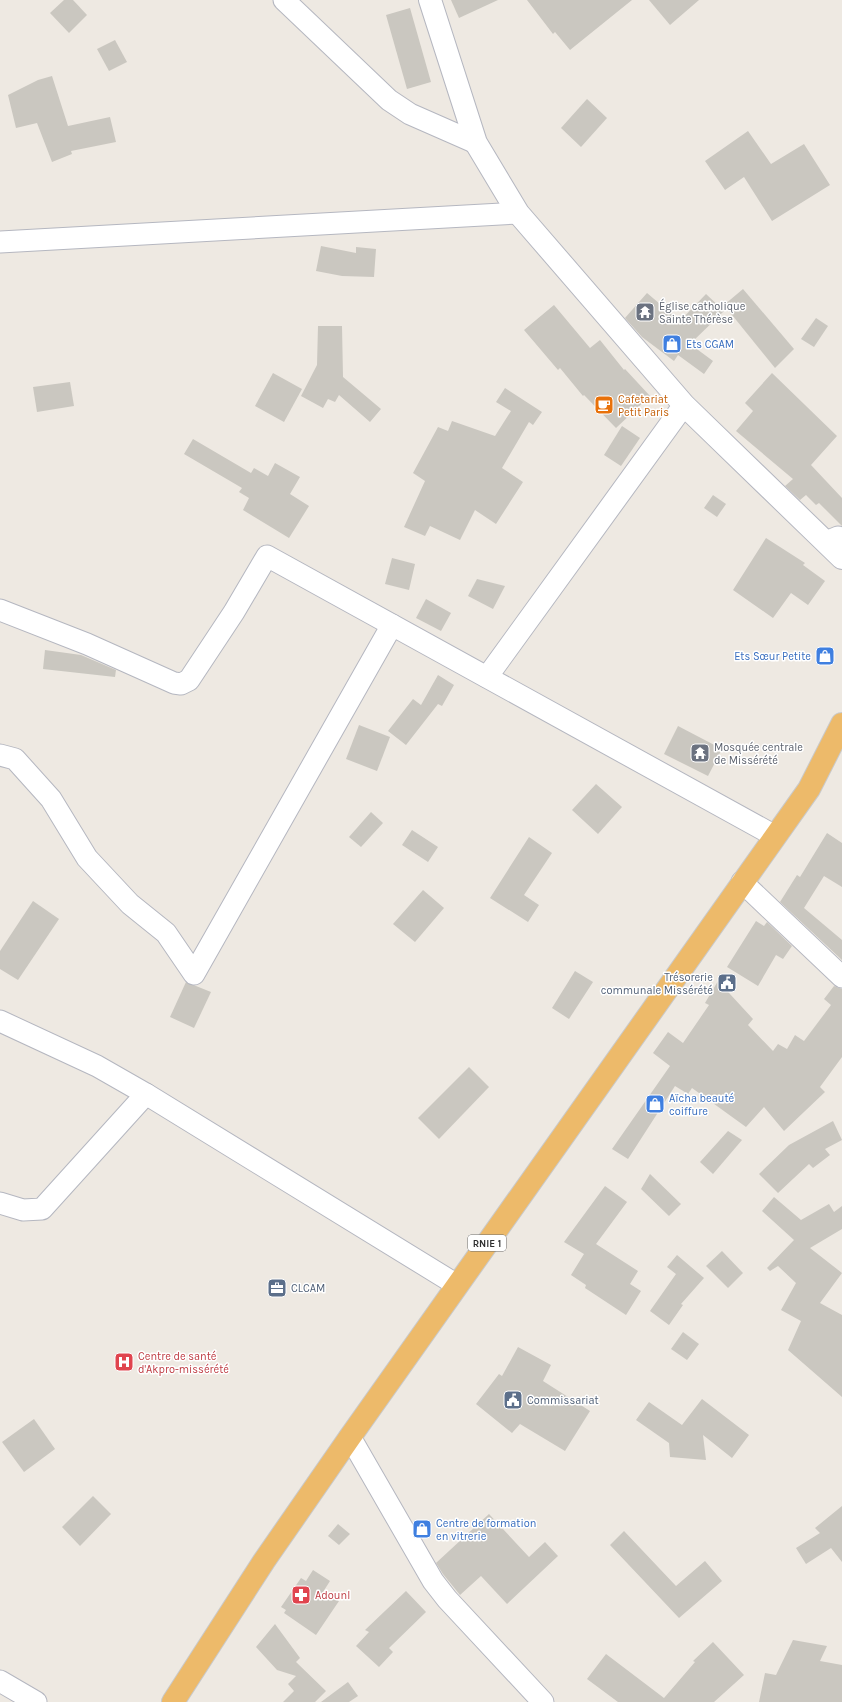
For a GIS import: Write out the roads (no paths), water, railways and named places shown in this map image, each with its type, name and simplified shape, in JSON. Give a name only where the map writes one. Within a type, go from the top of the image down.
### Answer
[{"type":"highway","name":"RNIE 1","points":[[173,1702],[264,1561],[350,1437],[809,789],[842,724]]},
{"type":"highway","name":"RNIE 1","points":[[809,789],[842,757]]},
{"type":"main road","points":[[430,0],[476,143],[518,213],[684,405],[834,540],[842,558]]},
{"type":"street","points":[[284,0],[390,100],[410,114],[476,143]]},
{"type":"street","points":[[0,242],[518,213]]},
{"type":"street","points":[[487,677],[684,405]]},
{"type":"street","points":[[0,610],[87,644],[174,683],[181,684],[189,680],[234,612],[267,556],[775,836]]},
{"type":"street","points":[[0,755],[15,759],[51,799],[87,858],[130,904],[166,934],[194,974],[392,625]]},
{"type":"street","points":[[742,882],[842,977]]},
{"type":"street","points":[[0,1021],[96,1066],[146,1094],[457,1285]]},
{"type":"street","points":[[0,1203],[23,1210],[42,1209],[146,1094]]},
{"type":"street","points":[[350,1437],[433,1581],[447,1599],[543,1702]]},
{"type":"street","points":[[0,1681],[36,1702]]},
{"type":"place","name":"Église catholique Sainte Thérèse","points":[[645,312]]},
{"type":"place","name":"Ets CGAM","points":[[672,344]]},
{"type":"place","name":"Cafetariat Petit Paris","points":[[604,405]]},
{"type":"place","name":"Ets Sœur Petite","points":[[825,656]]},
{"type":"place","name":"Mosquée centrale de Missérété","points":[[700,753]]},
{"type":"place","name":"Trésorerie communale Missérété","points":[[727,983]]},
{"type":"place","name":"Aïcha beauté coiffure","points":[[655,1104]]},
{"type":"place","name":"CLCAM","points":[[277,1288]]},
{"type":"place","name":"Centre de santé d'Akpro-missérété","points":[[124,1362]]},
{"type":"place","name":"Commissariat","points":[[513,1400]]},
{"type":"place","name":"Centre de formation en vitrerie","points":[[422,1529]]},
{"type":"place","name":"Adounl","points":[[301,1595]]}]
